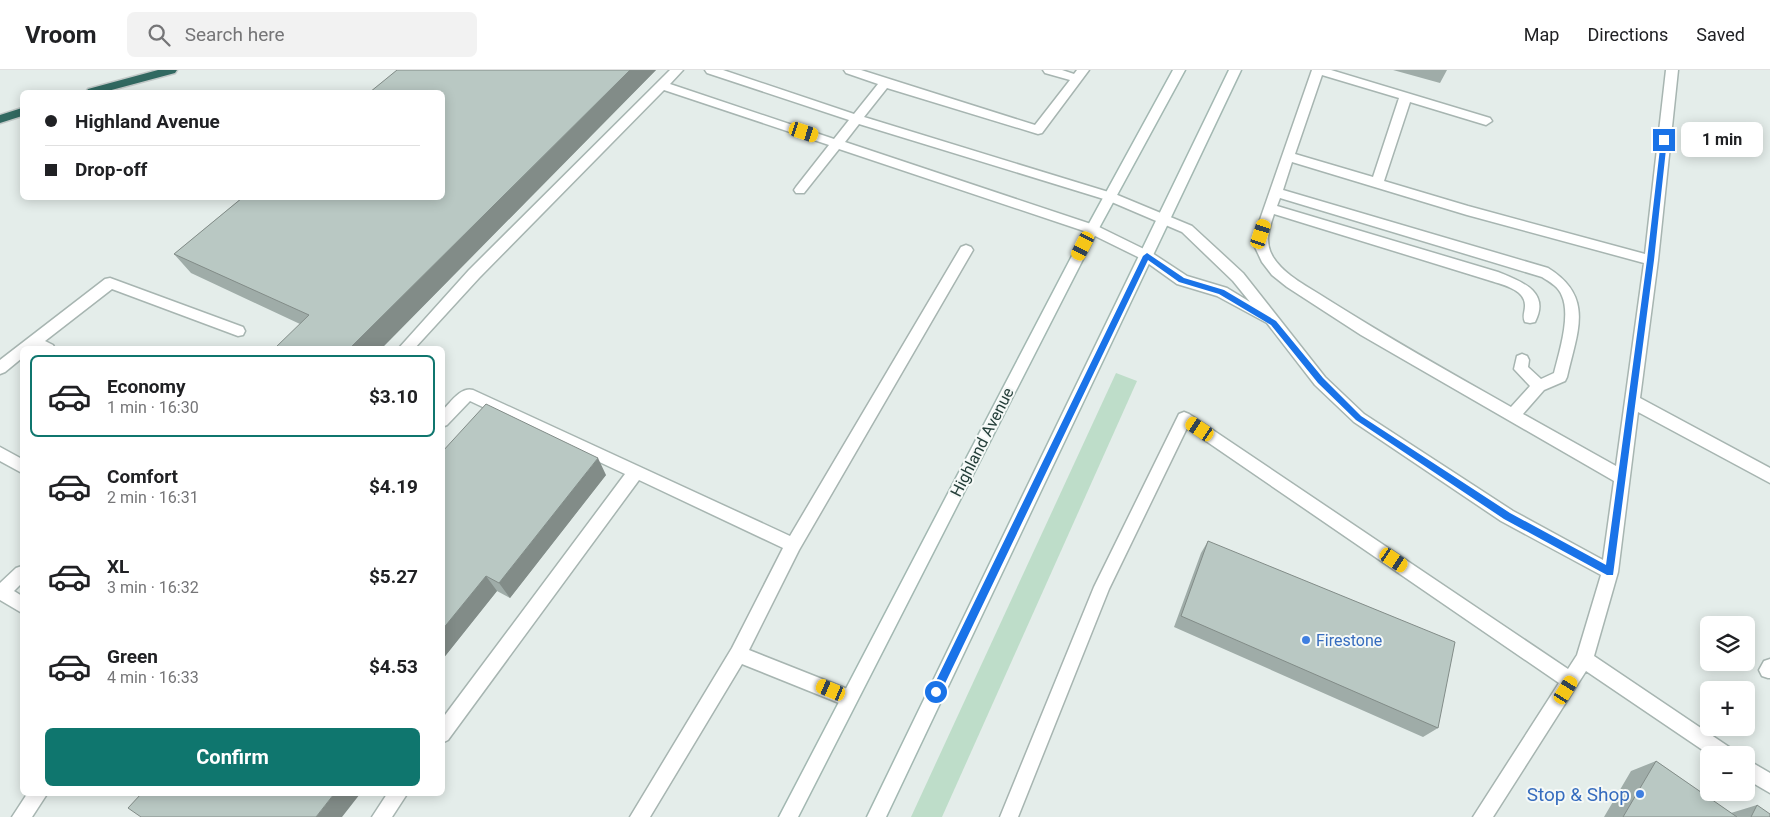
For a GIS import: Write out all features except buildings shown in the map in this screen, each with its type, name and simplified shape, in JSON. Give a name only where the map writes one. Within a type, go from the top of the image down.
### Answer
[{"type":"highway","points":[[99,90],[171,70]]},
{"type":"highway","points":[[0,118],[20,113]]},
{"type":"main road","points":[[408,346],[474,274],[677,70]]},
{"type":"main road","points":[[711,70],[857,119],[1111,197],[1187,229],[1238,277],[1320,380],[1358,418],[1507,516],[1610,572]]},
{"type":"main road","points":[[850,70],[885,83],[1038,130],[1080,74],[1049,70]]},
{"type":"main road","name":"Highland Avenue","points":[[788,817],[1092,229],[1179,70]]},
{"type":"main road","points":[[876,817],[1235,70]]},
{"type":"main road","points":[[1486,121],[1319,70],[1261,234],[1261,246],[1277,272],[1366,331],[1623,478]]},
{"type":"main road","points":[[1482,817],[1584,659],[1610,572],[1651,260],[1670,71]]},
{"type":"main road","points":[[800,190],[885,83]]},
{"type":"main road","points":[[661,85],[1092,229],[1147,256],[1182,280],[1222,292],[1274,323]]},
{"type":"main road","points":[[1377,183],[1406,96]]},
{"type":"main road","points":[[1288,156],[1467,210],[1651,260]]},
{"type":"main road","points":[[1276,192],[1543,271],[1560,282],[1570,296],[1573,310],[1560,377],[1539,386],[1512,416]]},
{"type":"main road","points":[[1270,208],[1493,276],[1520,287],[1528,294],[1532,302],[1530,318]]},
{"type":"main road","points":[[638,817],[738,654],[793,546],[966,250]]},
{"type":"main road","points":[[28,346],[110,283],[238,331]]},
{"type":"main road","points":[[0,368],[20,352]]},
{"type":"main road","points":[[1522,360],[1521,369],[1539,386]]},
{"type":"main road","points":[[445,417],[468,394],[793,546]]},
{"type":"main road","points":[[1632,401],[1770,476]]},
{"type":"main road","points":[[1009,817],[1102,587],[1184,418],[1571,681]]},
{"type":"main road","points":[[0,453],[20,466]]},
{"type":"main road","points":[[445,730],[636,472]]},
{"type":"main road","points":[[20,575],[1,591],[20,604]]},
{"type":"main road","points":[[738,654],[849,698]]},
{"type":"main road","points":[[1584,659],[1713,746]]},
{"type":"main road","points":[[1755,774],[1770,784]]},
{"type":"main road","points":[[21,817],[37,796]]},
{"type":"main road","points":[[381,817],[397,796]]},
{"type":"green space","points":[[1116,373],[1137,381],[942,817],[911,817]]},
{"type":"place","name":"Firestone","points":[[1306,640]]},
{"type":"place","name":"Stop & Shop","points":[[1640,794]]},
{"type":"route","points":[[936,692],[1147,256],[1182,280],[1222,292],[1274,323],[1320,380],[1358,418],[1507,516],[1610,572],[1651,260],[1664,140]]}]
